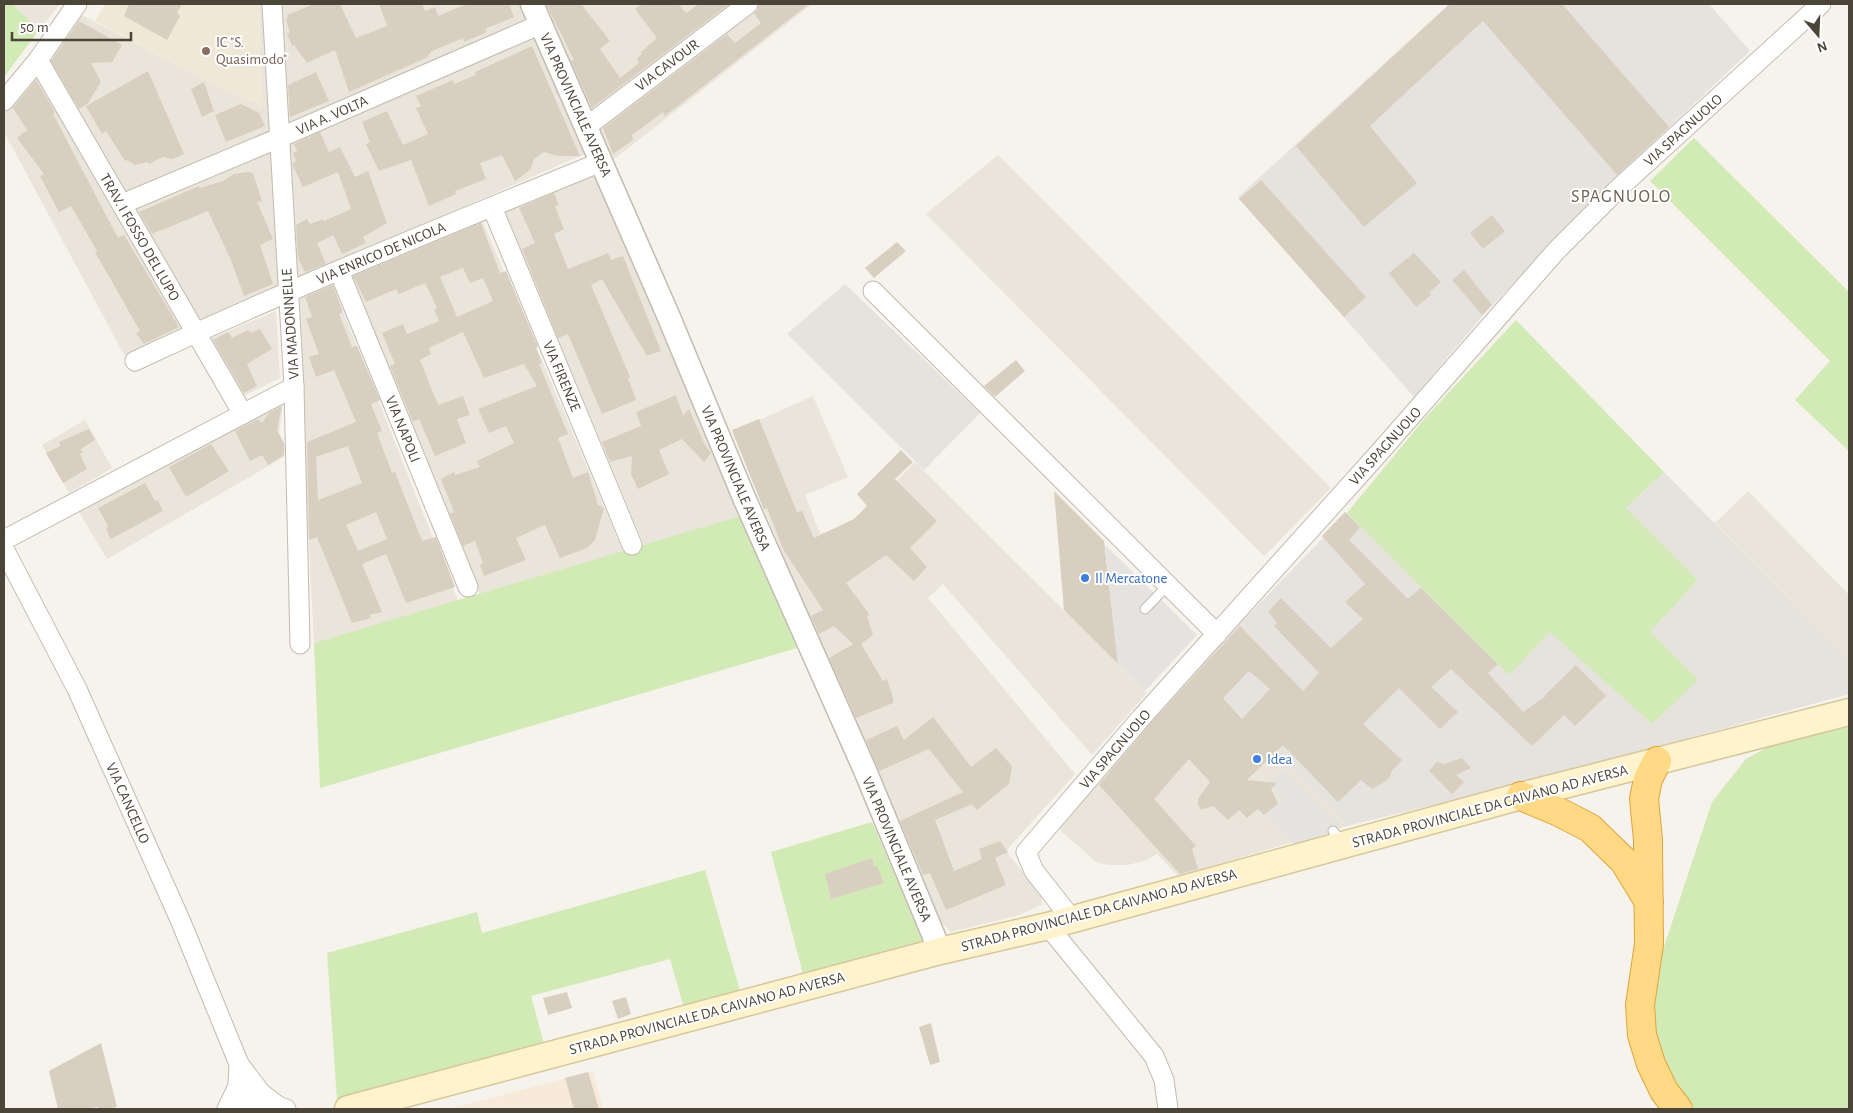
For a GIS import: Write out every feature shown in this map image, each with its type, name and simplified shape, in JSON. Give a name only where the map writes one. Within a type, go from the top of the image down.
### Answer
[{"type":"highway","points":[[1657,761],[1648,779],[1644,799],[1648,840],[1649,944],[1640,1005],[1642,1035],[1651,1064],[1661,1085],[1678,1109]]},
{"type":"highway","points":[[1521,796],[1590,828],[1624,861],[1649,902]]},
{"type":"main road","name":"STRADA PROVINCIALE DA CAIVANO AD AVERSA","points":[[348,1109],[940,951],[1059,922],[1338,838],[1521,796],[1849,712]]},
{"type":"street","points":[[4,101],[38,60],[77,4]]},
{"type":"street","name":"VIA MADONNELLE","points":[[272,4],[287,293],[294,387],[300,644]]},
{"type":"street","name":"VIA PROVINCIALE AVERSA","points":[[532,4],[745,500],[864,768],[940,951]]},
{"type":"street","name":"VIA CAVOUR","points":[[586,127],[748,4]]},
{"type":"street","name":"VIA SPAGNUOLO","points":[[1059,922],[1026,852],[1180,669],[1217,634],[1556,251],[1619,188],[1821,4]]},
{"type":"street","name":"VIA A. VOLTA","points":[[122,204],[541,24]]},
{"type":"street","name":"TRAV. I FOSSO DEL LUPO","points":[[38,60],[243,414]]},
{"type":"street","name":"VIA ENRICO DE NICOLA","points":[[135,361],[287,293],[601,162]]},
{"type":"street","name":"VIA FIRENZE","points":[[492,206],[632,545]]},
{"type":"street","name":"VIA NAPOLI","points":[[339,271],[468,587]]},
{"type":"street","points":[[873,291],[1217,634]]},
{"type":"street","points":[[4,540],[294,387]]},
{"type":"street","name":"VIA CANCELLO","points":[[4,549],[77,689],[181,922],[239,1064]]},
{"type":"street","points":[[1059,922],[1154,1056],[1164,1080],[1168,1109]]},
{"type":"street","points":[[227,1109],[238,1086],[239,1064]]},
{"type":"street","points":[[239,1064],[262,1101],[286,1109]]},
{"type":"street","points":[[238,1086],[248,1109]]},
{"type":"lane","points":[[1145,609],[1168,585]]},
{"type":"shaded area","points":[[12,4],[60,4],[39,30]]},
{"type":"shaded area","name":"IC \"S. Quasimodo\"","points":[[105,4],[259,4],[263,106],[216,85],[95,21]]},
{"type":"shaded area","points":[[259,4],[522,4],[585,154],[278,287],[183,332],[190,346],[134,373],[4,132],[4,111],[78,13],[216,85],[262,106]]},
{"type":"shaded area","points":[[543,4],[736,4],[591,115]]},
{"type":"shaded area","points":[[759,4],[812,4],[613,160],[597,123]]},
{"type":"shaded area","points":[[1449,4],[1709,4],[1750,51],[1606,187],[1485,313],[1414,397],[1238,197]]},
{"type":"shaded area","points":[[998,155],[1331,488],[1264,556],[926,214]]},
{"type":"shaded area","points":[[594,173],[740,516],[644,545],[504,210]]},
{"type":"shaded area","points":[[481,218],[623,551],[480,594],[351,274]]},
{"type":"shaded area","points":[[332,284],[458,601],[314,643],[296,300]]},
{"type":"shaded area","points":[[845,284],[980,413],[924,470],[787,334]]},
{"type":"shaded area","points":[[276,311],[280,378],[242,397],[209,339]]},
{"type":"shaded area","points":[[813,396],[848,477],[805,495],[820,534],[847,524],[874,503],[915,462],[1147,693],[1092,755],[943,584],[928,598],[1075,774],[1006,851],[1042,897],[1041,905],[1019,915],[951,932],[937,918],[862,745],[732,432]]},
{"type":"shaded area","points":[[283,400],[279,434],[285,447],[284,457],[107,559],[79,512]]},
{"type":"shaded area","points":[[85,420],[112,468],[69,493],[42,445]]},
{"type":"shaded area","points":[[1664,472],[1849,659],[1849,694],[1596,765],[1347,826],[1196,669],[1347,513],[1509,675],[1550,631],[1650,632],[1698,580],[1626,508]]},
{"type":"shaded area","points":[[1748,491],[1849,595],[1849,659],[1715,523]]},
{"type":"shaded area","points":[[1105,545],[1197,635],[1145,691],[1118,664]]},
{"type":"shaded area","points":[[1196,669],[1347,826],[1178,876],[1157,854],[1147,860],[1128,865],[1108,865],[1096,862],[1058,828]]},
{"type":"shaded area","points":[[1283,770],[1342,827],[1294,845],[1268,814],[1285,800],[1269,781]]},
{"type":"shaded area","points":[[593,1071],[603,1109],[450,1109]]},
{"type":"green space","points":[[4,4],[12,4],[39,30],[4,77]]},
{"type":"green space","points":[[1694,138],[1849,292],[1849,451],[1795,400],[1830,361],[1650,181]]},
{"type":"green space","points":[[1516,320],[1664,472],[1626,508],[1698,580],[1650,632],[1698,680],[1652,724],[1550,632],[1509,675],[1347,513],[1426,417]]},
{"type":"green space","points":[[740,516],[797,648],[320,788],[314,643]]},
{"type":"green space","points":[[1849,727],[1849,1109],[1695,1109],[1667,1071],[1652,1024],[1655,974],[1712,802],[1746,759],[1770,746]]},
{"type":"green space","points":[[872,822],[924,942],[804,978],[771,852]]},
{"type":"green space","points":[[705,870],[741,994],[684,1008],[670,959],[531,996],[544,1044],[337,1101],[327,953],[477,912],[482,933]]},
{"type":"building","points":[[129,4],[182,4],[177,13],[180,16],[167,40],[124,16]]},
{"type":"building","points":[[314,4],[340,4],[356,38],[387,26],[379,4],[422,4],[425,11],[435,7],[438,16],[467,4],[509,4],[514,17],[485,29],[487,32],[464,42],[463,38],[430,52],[431,54],[428,57],[349,92],[335,50],[307,63],[294,45],[292,46],[287,34],[290,32],[286,20],[288,18],[287,15]]},
{"type":"building","points":[[546,4],[581,4],[610,41],[600,49],[620,78],[639,63],[637,58],[642,54],[641,52],[657,38],[635,9],[642,4],[678,4],[686,13],[699,4],[729,4],[592,108],[571,61],[574,60]]},
{"type":"building","points":[[759,4],[809,4],[665,116],[663,112],[632,135],[633,140],[613,154],[603,128],[727,34],[735,43],[761,23],[754,13],[758,9]]},
{"type":"building","points":[[1450,4],[1562,4],[1669,127],[1617,175],[1483,21],[1370,126],[1417,183],[1364,227],[1296,146]]},
{"type":"building","points":[[79,21],[122,45],[112,62],[91,63],[101,82],[88,103],[79,109],[51,61]]},
{"type":"building","points":[[532,46],[580,156],[558,156],[544,152],[534,159],[530,170],[515,181],[502,155],[480,163],[486,179],[455,191],[456,194],[429,206],[411,160],[379,171],[366,144],[370,142],[362,122],[387,111],[403,145],[428,134],[416,108],[421,106],[416,96],[453,80],[454,84],[476,75],[475,72]]},
{"type":"building","points":[[148,71],[184,154],[172,159],[163,157],[149,164],[147,162],[135,165],[127,160],[125,161],[106,131],[102,134],[86,106]]},
{"type":"building","points":[[316,72],[329,101],[290,117],[288,85]]},
{"type":"building","points":[[36,80],[55,112],[53,114],[118,238],[124,235],[179,327],[144,344],[136,333],[140,331],[71,206],[59,212],[40,176],[44,174],[17,138],[27,130],[13,108]]},
{"type":"building","points":[[204,82],[214,111],[202,117],[191,89]]},
{"type":"building","points":[[241,104],[259,113],[265,126],[226,142],[215,115]]},
{"type":"building","points":[[320,132],[329,152],[340,147],[355,177],[368,171],[387,223],[363,237],[366,243],[342,254],[333,235],[317,243],[326,264],[305,272],[298,258],[296,225],[307,219],[310,224],[323,219],[324,221],[351,209],[338,172],[303,187],[292,164],[296,161],[293,153],[297,151],[294,144]]},
{"type":"building","points":[[253,173],[262,201],[257,202],[273,239],[260,245],[273,284],[244,296],[231,260],[208,211],[152,234],[139,212],[199,186],[200,188],[223,181],[234,174]]},
{"type":"building","points":[[1261,180],[1366,297],[1344,317],[1239,199]]},
{"type":"building","points":[[554,193],[559,205],[555,206],[564,229],[554,234],[568,269],[608,253],[611,260],[623,256],[661,351],[647,356],[602,279],[591,285],[630,377],[628,378],[636,400],[602,414],[568,334],[558,338],[522,249],[535,243],[519,208]]},
{"type":"building","points":[[1492,215],[1505,231],[1483,249],[1470,233]]},
{"type":"building","points":[[481,223],[500,273],[506,271],[538,347],[536,348],[542,363],[539,364],[568,434],[558,438],[573,478],[588,472],[598,505],[604,508],[595,540],[587,548],[560,558],[545,525],[516,538],[526,560],[484,576],[480,565],[483,563],[475,541],[463,546],[450,514],[454,512],[441,479],[454,472],[455,475],[480,467],[477,461],[514,443],[506,426],[489,433],[478,409],[537,386],[524,364],[484,378],[463,332],[429,348],[431,354],[420,360],[438,405],[463,396],[470,415],[457,419],[466,443],[435,456],[419,419],[413,422],[390,366],[395,364],[382,333],[403,324],[407,334],[439,321],[434,310],[437,308],[425,283],[399,294],[396,289],[366,302],[353,276]],"holes":[[[463,268],[470,283],[483,278],[493,301],[457,317],[440,277]]]},
{"type":"building","points":[[897,242],[906,251],[874,278],[865,268]]},
{"type":"building","points":[[1414,253],[1441,282],[1430,292],[1431,295],[1416,307],[1389,273]]},
{"type":"building","points":[[1464,270],[1492,305],[1482,315],[1452,280]]},
{"type":"building","points":[[333,285],[343,312],[339,314],[352,347],[357,346],[380,400],[371,404],[382,431],[377,433],[392,473],[395,472],[422,541],[436,537],[455,587],[406,603],[386,554],[362,564],[382,612],[369,615],[371,618],[352,623],[317,537],[309,540],[307,442],[356,422],[334,370],[316,377],[309,357],[319,354],[306,319],[312,317],[305,297]],"holes":[[[348,446],[362,483],[318,500],[316,457]],[[376,512],[387,539],[358,551],[346,525]]]},
{"type":"building","points":[[260,329],[272,349],[247,364],[257,386],[244,393],[213,340],[228,332],[232,338],[248,330],[251,333]]},
{"type":"building","points":[[1016,360],[1025,371],[995,397],[984,386]]},
{"type":"building","points":[[676,395],[683,415],[689,409],[705,445],[711,453],[704,462],[682,439],[659,450],[669,474],[638,489],[631,474],[632,456],[610,462],[602,442],[641,426],[636,412]]},
{"type":"building","points":[[282,406],[277,430],[284,443],[284,455],[268,465],[262,455],[250,461],[235,431],[258,419],[262,423],[269,413]]},
{"type":"building","points":[[759,419],[797,512],[802,511],[814,538],[854,519],[867,506],[857,494],[901,450],[913,462],[895,479],[937,521],[910,548],[927,567],[914,581],[886,555],[846,583],[870,615],[867,616],[873,635],[861,644],[883,681],[887,679],[893,698],[893,703],[856,718],[829,658],[853,644],[834,626],[819,634],[811,616],[823,610],[783,549],[767,508],[764,510],[732,430]]},
{"type":"building","points":[[89,429],[95,440],[81,449],[83,452],[80,454],[87,469],[63,483],[46,453],[60,446],[59,442]]},
{"type":"building","points":[[211,444],[229,471],[186,497],[169,467]]},
{"type":"building","points":[[145,483],[155,501],[158,500],[163,511],[111,539],[106,529],[108,526],[98,508]]},
{"type":"building","name":"Il Mercatone","points":[[1054,491],[1104,541],[1118,664],[1064,610]]},
{"type":"building","points":[[1345,512],[1360,527],[1349,540],[1408,599],[1421,588],[1498,664],[1488,673],[1523,712],[1546,696],[1576,665],[1606,696],[1575,726],[1564,715],[1532,746],[1451,669],[1431,687],[1458,712],[1440,729],[1399,688],[1363,724],[1402,760],[1390,773],[1391,776],[1383,783],[1372,789],[1361,780],[1338,802],[1283,745],[1247,780],[1277,783],[1271,789],[1278,804],[1264,815],[1258,809],[1247,818],[1239,810],[1228,820],[1213,806],[1201,810],[1198,799],[1210,782],[1189,759],[1154,799],[1196,846],[1192,849],[1198,869],[1180,874],[1099,785],[1149,725],[1240,626],[1303,691],[1319,673],[1274,626],[1277,623],[1268,612],[1281,598],[1331,648],[1363,619],[1345,602],[1365,584],[1322,536]],"holes":[[[1249,671],[1270,689],[1242,719],[1223,698]]]},
{"type":"building","points":[[933,717],[971,767],[996,748],[1012,766],[1009,784],[977,810],[972,804],[935,820],[954,871],[982,859],[979,849],[1000,841],[1008,852],[995,858],[1006,885],[946,910],[930,873],[923,875],[900,821],[963,792],[929,749],[879,771],[866,740],[897,726],[904,740]]},
{"type":"building","points":[[1462,758],[1471,768],[1456,775],[1464,782],[1452,794],[1429,771],[1437,762],[1444,764]]},
{"type":"building","points":[[872,858],[874,867],[877,866],[884,883],[831,899],[825,874]]},
{"type":"building","points":[[567,992],[572,1008],[548,1015],[543,998]]},
{"type":"building","points":[[626,997],[631,1014],[618,1019],[612,1001]]},
{"type":"building","points":[[931,1023],[940,1062],[930,1065],[919,1027]]},
{"type":"building","points":[[101,1043],[117,1107],[108,1109],[99,1109],[98,1107],[58,1109],[49,1071]]},
{"type":"building","points":[[588,1072],[599,1109],[574,1109],[565,1078]]},
{"type":"place","name":"IC \"S. Quasimodo\"","points":[[206,51]]},
{"type":"place","name":"Il Mercatone","points":[[1085,578]]},
{"type":"place","name":"Idea","points":[[1257,759]]},
{"type":"district","name":"SPAGNUOLO","points":[[1621,196]]}]
